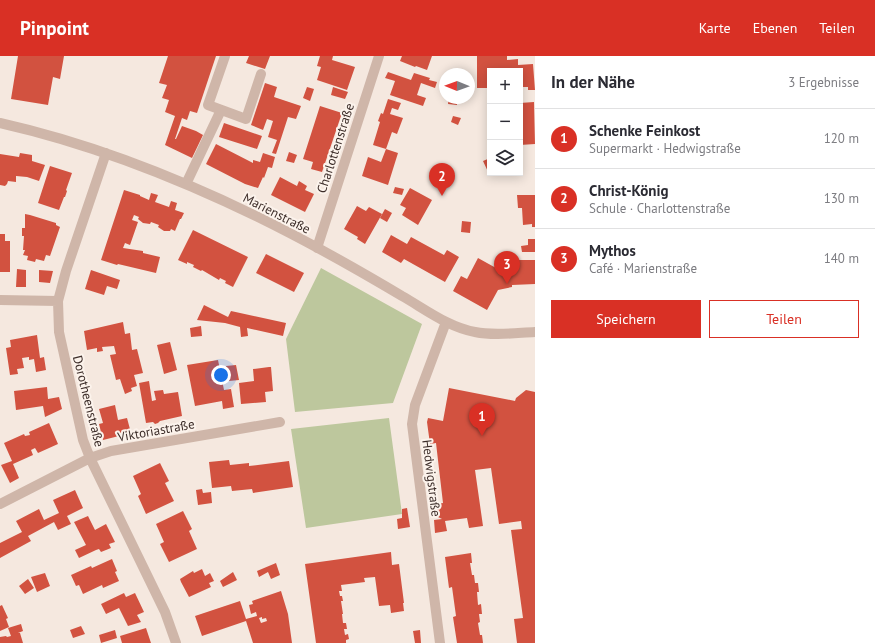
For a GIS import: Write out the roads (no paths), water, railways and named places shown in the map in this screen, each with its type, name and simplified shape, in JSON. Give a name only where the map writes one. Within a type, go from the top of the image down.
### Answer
[{"type":"street","points":[[225,56],[208,106],[246,119],[261,74]]},
{"type":"street","name":"Charlottenstraße","points":[[317,248],[379,56]]},
{"type":"street","points":[[186,184],[221,110]]},
{"type":"street","name":"Marienstraße","points":[[0,123],[37,131],[106,154],[186,184],[258,217],[317,248],[446,322],[474,332],[500,334],[535,332]]},
{"type":"street","name":"Dorotheenstraße","points":[[106,154],[66,271],[58,301],[59,332],[83,440],[90,458],[165,612],[176,643]]},
{"type":"street","points":[[0,300],[58,301]]},
{"type":"street","name":"Hedwigstraße","points":[[440,643],[412,424],[414,405],[446,322]]},
{"type":"street","name":"Viktoriastraße","points":[[0,504],[90,458],[112,451],[280,422]]},
{"type":"place","name":"Christ-König","points":[[442,196]]},
{"type":"place","name":"Mythos","points":[[507,284]]},
{"type":"place","name":"Schenke Feinkost","points":[[482,436]]}]
